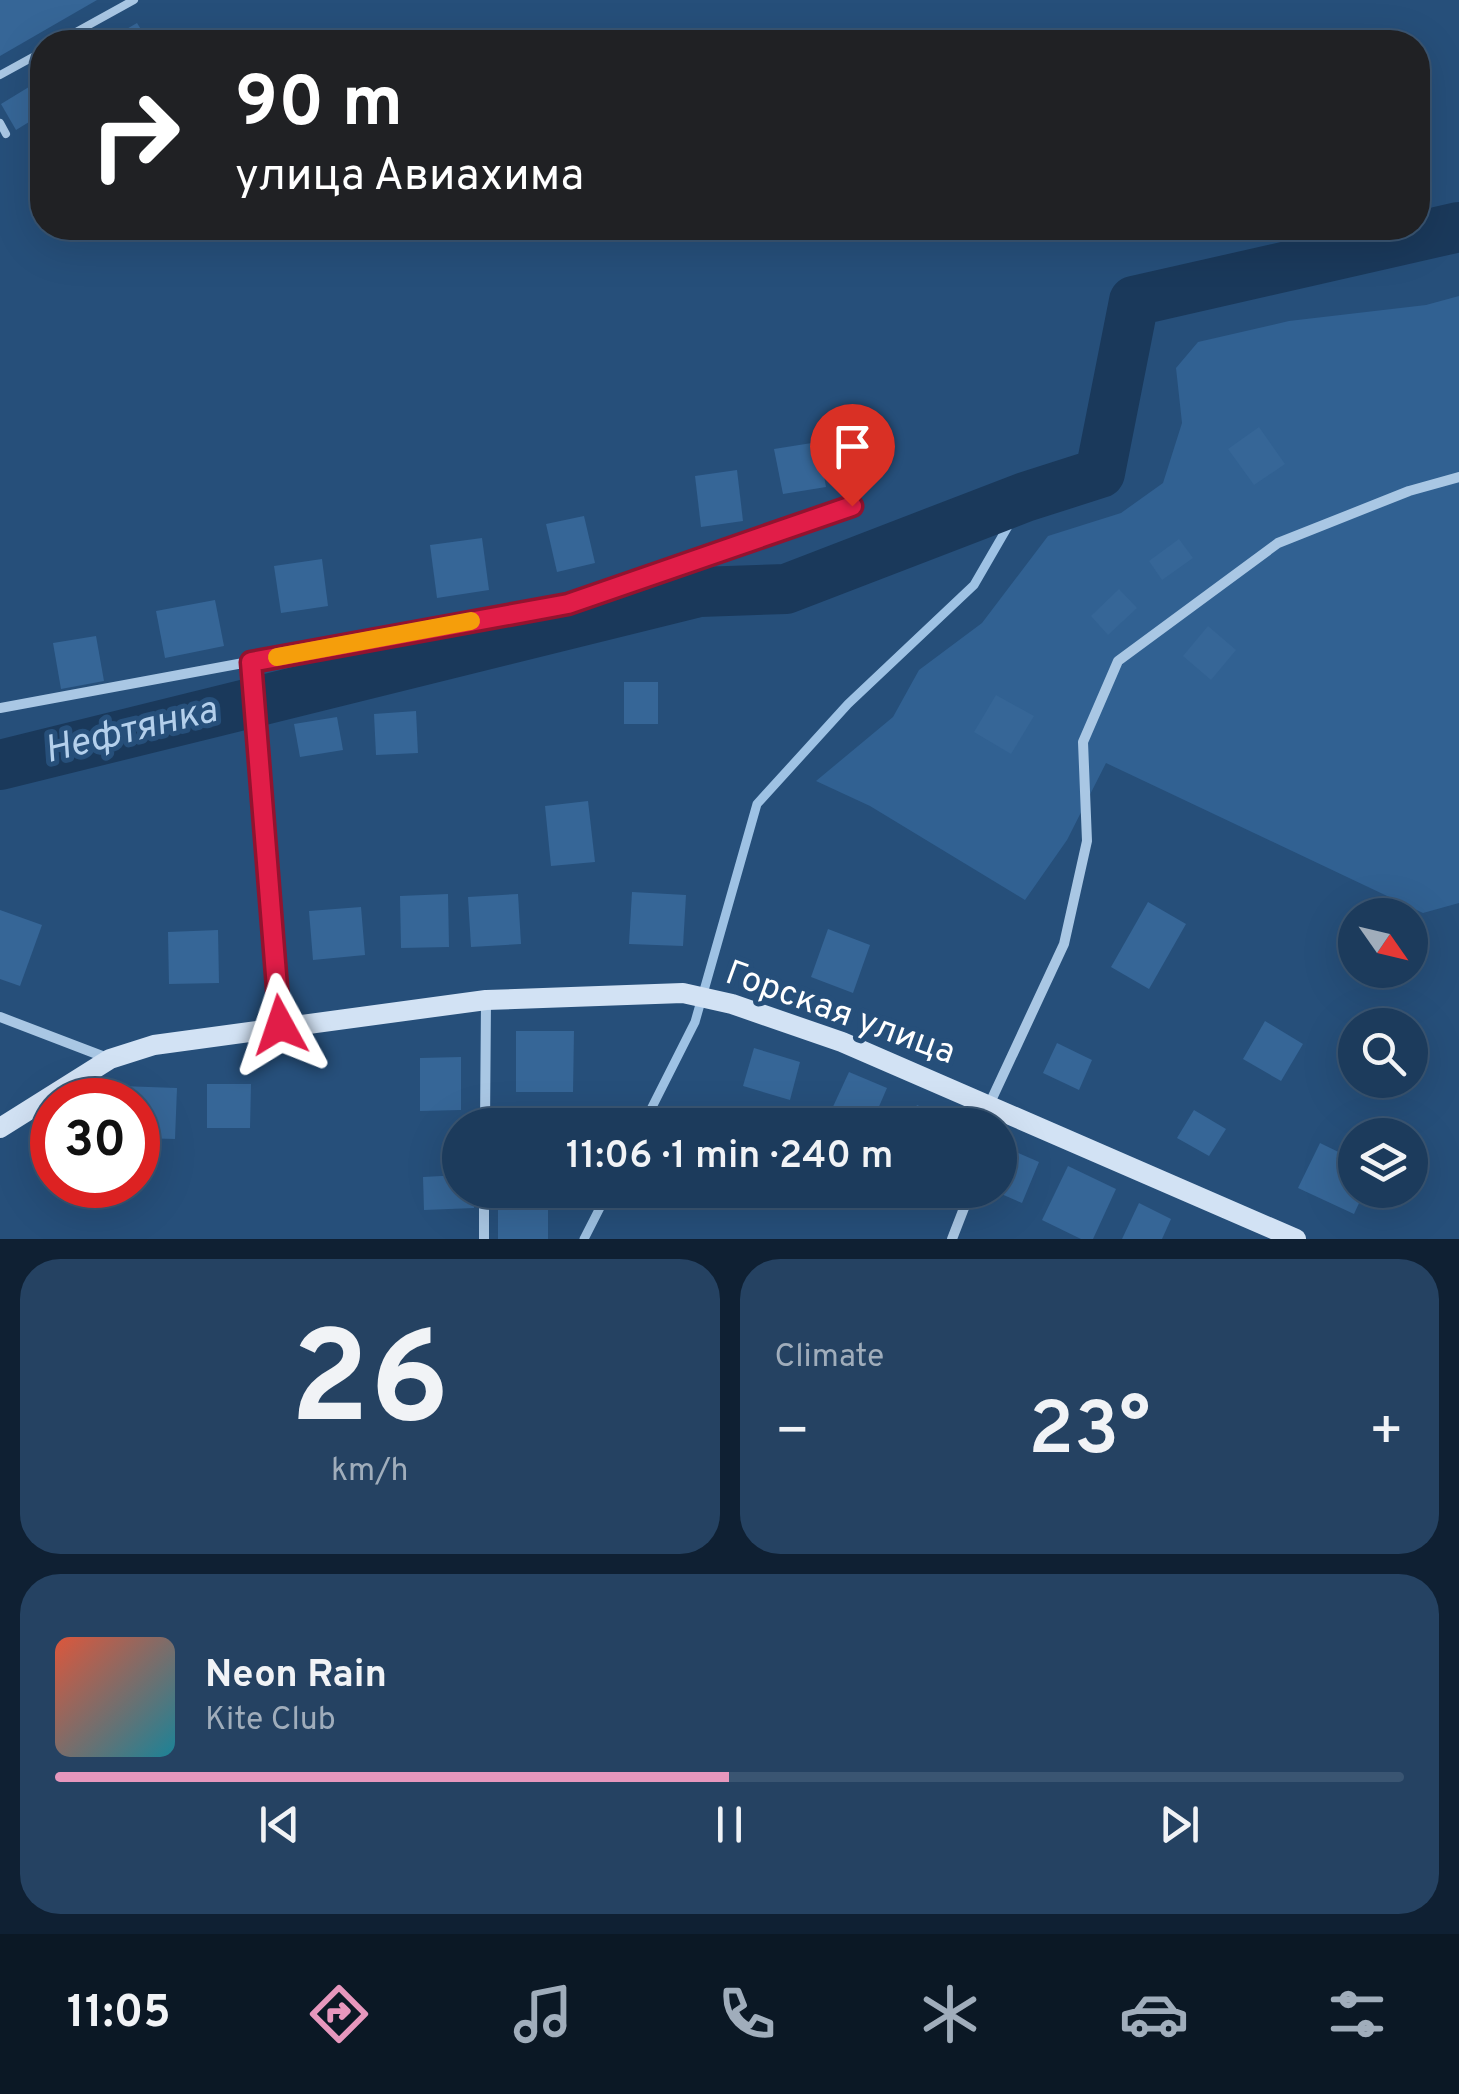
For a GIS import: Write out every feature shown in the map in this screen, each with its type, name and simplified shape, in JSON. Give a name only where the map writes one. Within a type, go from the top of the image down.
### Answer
[{"type":"main road","name":"Горская улица","points":[[0,1128],[110,1059],[154,1045],[486,1000],[682,993],[732,1004],[842,1042],[983,1108]]},
{"type":"main road","name":"Горская улица","points":[[1017,1123],[1296,1239]]},
{"type":"street","points":[[998,1108],[1064,944],[1087,841],[1084,742],[1118,662],[1278,543],[1409,490],[1459,476]]},
{"type":"street","points":[[0,708],[568,604],[852,506]]},
{"type":"street","points":[[251,662],[280,1025]]},
{"type":"street","points":[[485,1108],[486,1000]]},
{"type":"street","points":[[0,1018],[110,1059]]},
{"type":"street","points":[[484,1208],[484,1239]]},
{"type":"street","points":[[952,1239],[964,1208]]},
{"type":"lane","points":[[80,30],[134,0]]},
{"type":"lane","points":[[0,76],[30,59]]},
{"type":"lane","points":[[0,123],[6,134]]},
{"type":"shaded area","points":[[1459,296],[1459,903],[1428,912],[1428,898],[1391,898],[1106,763],[1067,840],[1025,900],[870,806],[816,781],[893,717],[919,670],[982,623],[1048,536],[1121,513],[1163,483],[1182,423],[1176,368],[1198,342],[1289,321],[1426,305]]},
{"type":"building","points":[[0,0],[97,0],[45,30],[30,30],[30,39],[0,56]]},
{"type":"building","points":[[30,86],[30,121],[16,130],[1,104]]},
{"type":"building","points":[[1259,427],[1285,464],[1254,485],[1228,449]]},
{"type":"building","points":[[818,442],[826,487],[783,494],[774,449]]},
{"type":"building","points":[[737,470],[743,521],[701,527],[695,476]]},
{"type":"building","points":[[584,516],[595,563],[557,572],[546,524]]},
{"type":"building","points":[[482,538],[489,590],[437,598],[430,545]]},
{"type":"building","points":[[1179,539],[1193,558],[1162,580],[1149,561]]},
{"type":"building","points":[[322,559],[328,606],[281,613],[274,566]]},
{"type":"building","points":[[1119,589],[1137,608],[1108,635],[1091,616]]},
{"type":"building","points":[[215,600],[224,646],[165,658],[156,611]]},
{"type":"building","points":[[1208,626],[1236,650],[1211,680],[1183,656]]},
{"type":"building","points":[[96,636],[104,681],[61,689],[53,643]]},
{"type":"building","points":[[624,682],[658,682],[658,724],[624,724]]},
{"type":"building","points":[[996,695],[1034,716],[1011,754],[974,732]]},
{"type":"building","points":[[416,711],[418,753],[376,755],[374,714]]},
{"type":"building","points":[[337,717],[343,750],[300,757],[294,724]]},
{"type":"building","points":[[588,801],[595,862],[551,866],[545,806]]},
{"type":"building","points":[[632,892],[686,895],[683,946],[629,944]]},
{"type":"building","points":[[448,894],[449,947],[401,948],[400,896]]},
{"type":"building","points":[[518,894],[521,944],[471,947],[468,897]]},
{"type":"building","points":[[1148,902],[1186,924],[1149,989],[1111,967]]},
{"type":"building","points":[[361,907],[365,955],[313,960],[309,911]]},
{"type":"building","points":[[0,910],[42,925],[20,986],[0,979]]},
{"type":"building","points":[[828,929],[870,945],[853,993],[811,977]]},
{"type":"building","points":[[218,930],[219,983],[169,984],[168,932]]},
{"type":"building","points":[[1265,1021],[1303,1044],[1281,1081],[1243,1059]]},
{"type":"building","points":[[516,1031],[574,1031],[573,1092],[516,1092]]},
{"type":"building","points":[[1057,1043],[1092,1060],[1079,1090],[1043,1073]]},
{"type":"building","points":[[754,1048],[800,1062],[790,1100],[743,1086]]},
{"type":"building","points":[[461,1057],[461,1108],[420,1111],[420,1058]]},
{"type":"building","points":[[849,1072],[887,1088],[878,1108],[832,1108]]},
{"type":"building","points":[[207,1084],[251,1084],[250,1128],[207,1128]]},
{"type":"building","points":[[160,1087],[177,1088],[175,1139],[160,1139]]},
{"type":"building","points":[[1194,1110],[1226,1129],[1209,1156],[1177,1138]]},
{"type":"building","points":[[1320,1143],[1338,1152],[1338,1207],[1298,1188]]},
{"type":"building","points":[[1017,1152],[1039,1162],[1022,1203],[1017,1201]]},
{"type":"building","points":[[1068,1166],[1116,1189],[1093,1239],[1081,1239],[1042,1220]]},
{"type":"building","points":[[442,1176],[442,1208],[474,1208],[424,1210],[423,1177]]},
{"type":"building","points":[[1139,1203],[1171,1219],[1162,1239],[1122,1239]]},
{"type":"building","points":[[548,1208],[548,1239],[498,1239],[498,1209]]},
{"type":"waterway","name":"Нефтянка","points":[[1430,234],[1459,227]]},
{"type":"waterway","name":"Нефтянка","points":[[0,765],[699,592],[786,589],[1025,497],[1100,473],[1134,301],[1402,240]]},
{"type":"waterway","points":[[652,1108],[695,1022],[757,804],[848,704],[974,585],[1025,497]]},
{"type":"waterway","points":[[584,1239],[600,1208]]},
{"type":"slow traffic","points":[[277,657],[471,621]]},
{"type":"route","points":[[280,1025],[251,662],[568,604],[852,506]]}]
